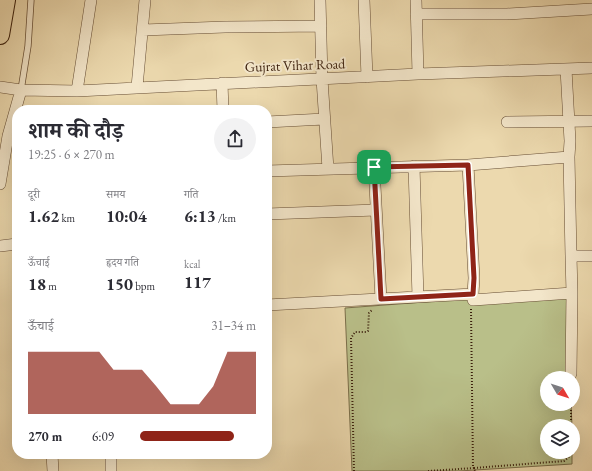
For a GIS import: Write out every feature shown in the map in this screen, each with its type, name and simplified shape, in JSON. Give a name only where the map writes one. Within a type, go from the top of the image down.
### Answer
[{"type":"main road","points":[[0,35],[6,0]]},
{"type":"street","points":[[77,91],[91,0]]},
{"type":"street","points":[[137,87],[145,0]]},
{"type":"street","points":[[320,0],[322,79],[328,169]]},
{"type":"street","points":[[364,0],[367,77]]},
{"type":"street","points":[[416,0],[418,74]]},
{"type":"street","points":[[416,14],[507,14],[592,9]]},
{"type":"street","points":[[143,30],[321,26]]},
{"type":"street","points":[[566,68],[569,122],[568,157],[572,256],[571,371]]},
{"type":"street","name":"Gujrat Vihar Road","points":[[0,87],[21,90],[77,91],[418,74],[592,68]]},
{"type":"street","points":[[222,83],[222,105]]},
{"type":"street","points":[[18,105],[21,90]]},
{"type":"street","points":[[272,122],[324,119]]},
{"type":"street","points":[[507,122],[592,121]]},
{"type":"street","points":[[0,184],[12,140]]},
{"type":"street","points":[[272,171],[468,165],[568,157]]},
{"type":"street","points":[[468,165],[474,278],[473,297]]},
{"type":"street","points":[[414,166],[418,297]]},
{"type":"street","points":[[374,167],[381,299]]},
{"type":"street","points":[[272,214],[376,210]]},
{"type":"street","points":[[0,246],[12,245]]},
{"type":"street","points":[[572,256],[592,256]]},
{"type":"street","points":[[272,305],[418,297],[473,297],[572,292]]},
{"type":"street","points":[[52,459],[53,471]]},
{"type":"street","points":[[111,459],[111,471]]},
{"type":"lane","points":[[21,90],[28,46],[31,0]]},
{"type":"path","points":[[473,297],[471,301],[474,469]]},
{"type":"path","points":[[354,471],[351,338],[352,334],[355,332],[368,331],[369,313],[374,309]]},
{"type":"path","points":[[428,471],[564,462],[567,459]]},
{"type":"green space","points":[[571,291],[571,371],[540,371],[540,411],[571,411],[572,419],[540,419],[540,459],[572,459],[572,464],[459,471],[352,471],[345,308]]},
{"type":"route","points":[[468,165],[474,278],[473,294],[381,299],[374,167],[468,165]]}]
